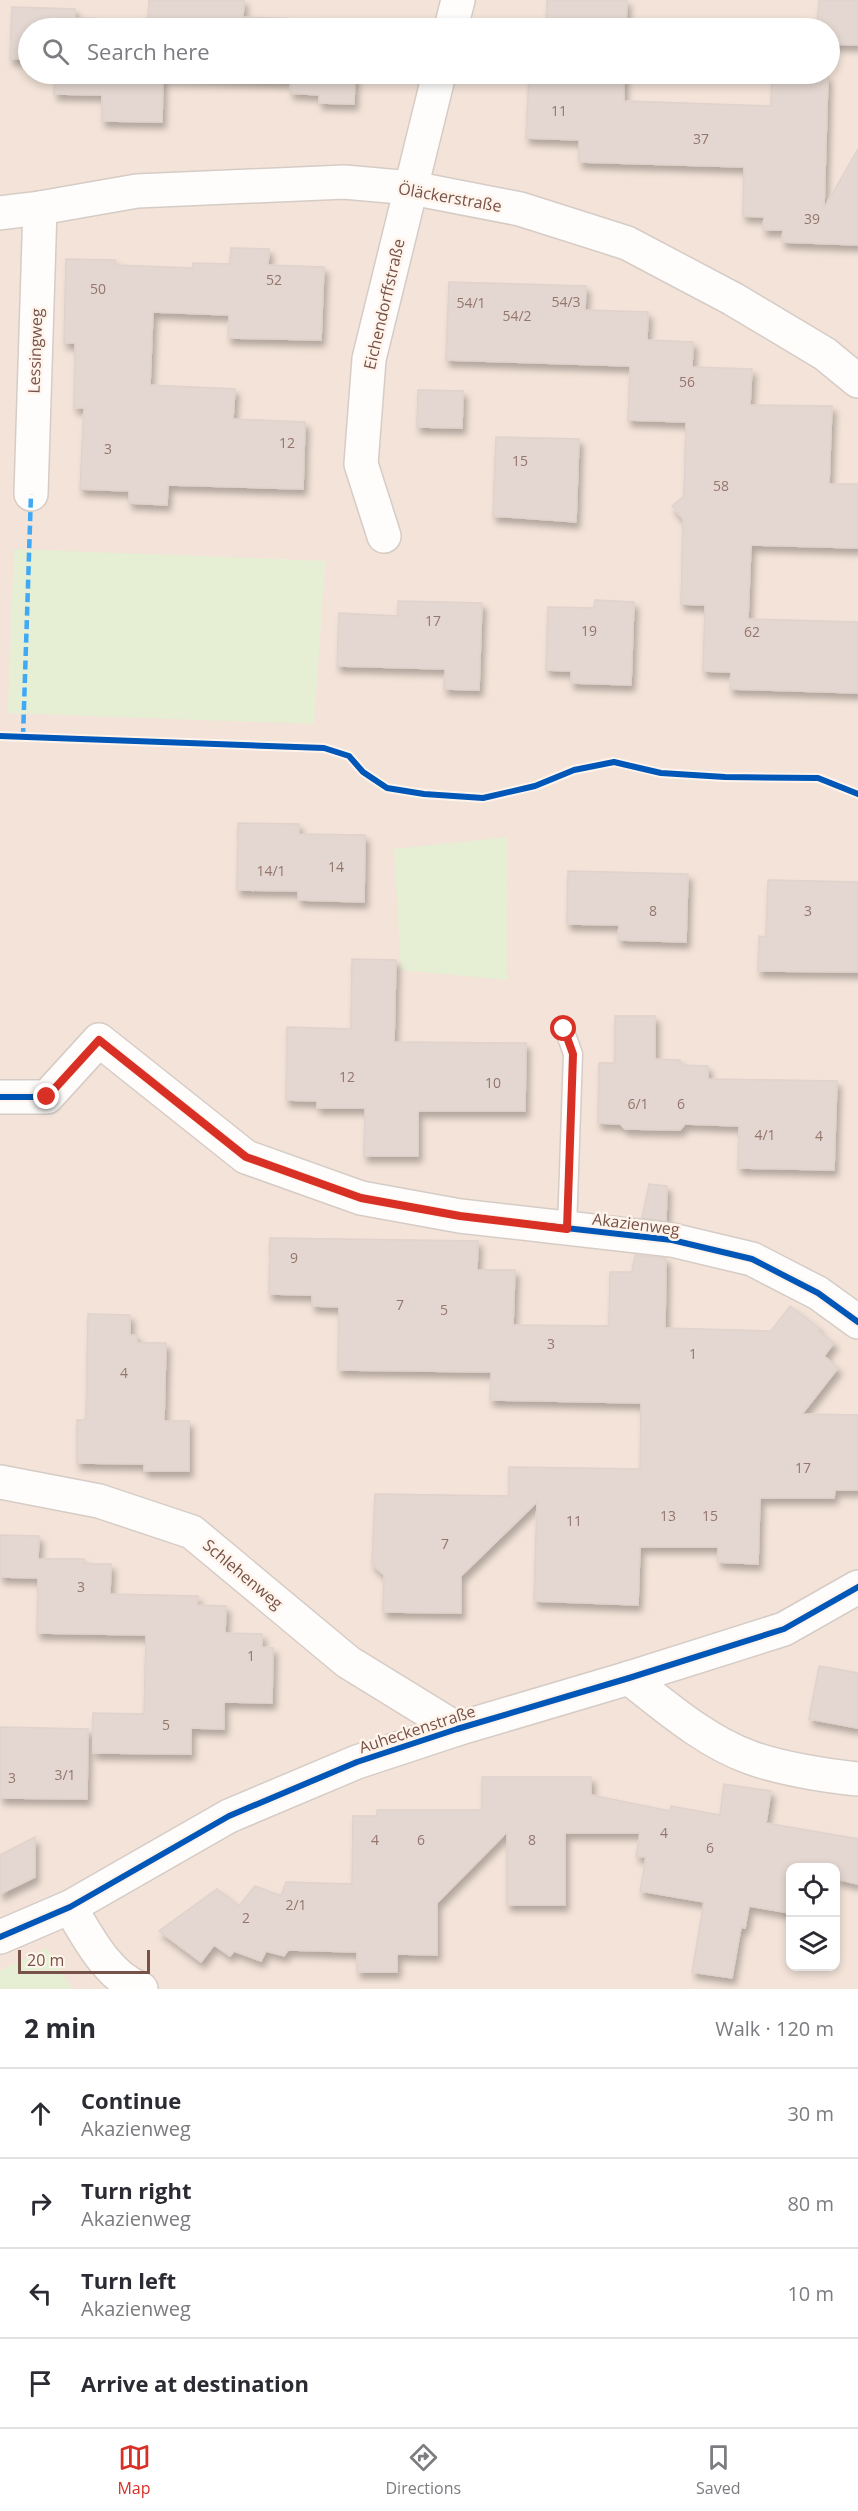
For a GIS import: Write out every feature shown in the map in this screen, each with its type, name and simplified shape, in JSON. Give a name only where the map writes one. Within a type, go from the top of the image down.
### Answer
[{"type":"street","points":[[454,18],[458,0]]},
{"type":"street","name":"Eichendorffstraße","points":[[384,536],[361,464],[369,359],[437,84]]},
{"type":"street","name":"Öläckerstraße","points":[[0,213],[137,191],[344,182],[412,188],[520,209],[627,243],[733,299],[825,354],[858,381]]},
{"type":"street","name":"Lessingweg","points":[[31,495],[40,208]]},
{"type":"street","name":"Akazienweg","points":[[0,1097],[47,1097],[99,1040],[246,1157],[361,1198],[460,1216],[672,1240],[752,1259],[818,1293],[858,1322]]},
{"type":"street","name":"Schlehenweg","points":[[0,1482],[99,1501],[192,1532],[348,1662],[457,1729]]},
{"type":"street","name":"Auheckenstraße","points":[[0,1937],[70,1907],[229,1816],[357,1762],[784,1629],[858,1587]]},
{"type":"street","points":[[629,1678],[686,1724],[749,1757],[829,1776],[858,1779]]},
{"type":"street","points":[[70,1907],[92,1943],[126,1983],[141,1989]]},
{"type":"lane","name":"Akazienweg","points":[[564,1029],[573,1054],[567,1229]]},
{"type":"shaded area","points":[[0,0],[858,0],[858,1989],[72,1989],[47,1949],[0,1971]],"holes":[[[14,550],[325,561],[314,723],[8,713]]]},
{"type":"green space","points":[[14,549],[325,561],[314,724],[8,713]]},
{"type":"green space","points":[[508,837],[507,980],[401,970],[394,849]]},
{"type":"green space","points":[[47,1948],[72,1989],[0,1989],[0,1971]]},
{"type":"building","points":[[149,0],[244,0],[243,17],[271,18],[148,18]]},
{"type":"building","points":[[547,0],[627,0],[626,18],[546,18]]},
{"type":"building","points":[[819,0],[858,0],[858,45],[840,44],[840,18],[818,18]]},
{"type":"building","points":[[12,7],[75,9],[75,18],[18,18],[18,59],[10,59]]},
{"type":"building","points":[[54,84],[163,84],[162,122],[102,121],[102,95],[54,94]]},
{"type":"building","points":[[291,84],[355,84],[354,104],[319,103],[319,95],[290,93]]},
{"type":"building","points":[[529,84],[624,84],[624,101],[771,106],[772,84],[828,84],[824,208],[858,149],[858,245],[782,242],[783,230],[763,230],[764,217],[743,216],[744,167],[579,162],[579,140],[526,138]]},
{"type":"building","points":[[231,248],[269,249],[268,265],[324,267],[321,340],[228,338],[229,315],[153,312],[150,385],[235,389],[233,419],[305,422],[303,489],[168,485],[167,505],[129,503],[129,491],[80,489],[84,408],[74,408],[75,343],[64,343],[66,259],[115,260],[115,265],[193,268],[193,263],[230,264]]},
{"type":"building","points":[[449,282],[586,286],[585,310],[648,312],[647,340],[693,342],[692,367],[752,369],[750,405],[832,406],[829,484],[858,484],[858,548],[751,545],[748,619],[858,622],[858,693],[730,689],[731,672],[703,671],[705,605],[681,604],[683,519],[672,506],[684,496],[686,422],[628,420],[630,366],[446,360]]},
{"type":"building","points":[[418,390],[463,391],[462,428],[417,427]]},
{"type":"building","points":[[496,437],[579,439],[576,522],[493,516]]},
{"type":"building","points":[[595,600],[634,602],[631,685],[571,683],[571,671],[546,670],[548,607],[594,608]]},
{"type":"building","points":[[398,601],[482,603],[479,690],[444,689],[445,669],[337,666],[339,613],[398,616]]},
{"type":"building","points":[[238,823],[299,824],[299,834],[365,835],[364,902],[298,900],[298,891],[237,890]]},
{"type":"building","points":[[568,871],[688,874],[686,942],[618,940],[619,925],[567,924]]},
{"type":"building","points":[[768,880],[858,882],[858,972],[758,971],[759,936],[766,937]]},
{"type":"building","points":[[352,959],[396,960],[394,1042],[526,1043],[525,1111],[418,1111],[418,1156],[364,1156],[365,1108],[317,1108],[317,1101],[286,1100],[287,1027],[351,1029]]},
{"type":"building","points":[[615,1016],[655,1016],[655,1059],[680,1060],[680,1065],[708,1066],[708,1079],[837,1081],[834,1170],[738,1168],[739,1126],[685,1124],[680,1130],[625,1129],[620,1124],[598,1123],[599,1063],[615,1063]]},
{"type":"building","points":[[649,1184],[667,1186],[666,1221],[642,1218]]},
{"type":"building","points":[[270,1238],[478,1241],[477,1270],[515,1270],[513,1325],[609,1326],[610,1272],[632,1272],[635,1255],[666,1258],[665,1328],[771,1331],[790,1306],[834,1343],[824,1356],[838,1368],[802,1414],[858,1415],[858,1490],[835,1490],[834,1498],[760,1498],[758,1564],[718,1562],[718,1547],[640,1547],[638,1605],[534,1601],[537,1502],[461,1576],[461,1613],[383,1612],[384,1575],[372,1564],[375,1494],[509,1496],[509,1467],[640,1469],[641,1403],[490,1400],[491,1372],[338,1370],[339,1307],[312,1306],[312,1295],[269,1294]]},
{"type":"building","points":[[88,1314],[130,1315],[130,1335],[137,1335],[137,1343],[166,1343],[164,1421],[189,1421],[189,1471],[144,1471],[144,1464],[77,1463],[77,1420],[86,1420]]},
{"type":"building","points":[[0,1535],[39,1536],[38,1559],[84,1559],[84,1564],[111,1564],[110,1594],[198,1596],[197,1605],[226,1606],[225,1633],[262,1634],[262,1647],[273,1648],[272,1703],[224,1702],[224,1729],[191,1728],[191,1754],[93,1753],[93,1713],[144,1714],[146,1635],[37,1633],[38,1578],[0,1577]]},
{"type":"building","points":[[819,1666],[858,1673],[858,1728],[809,1719]]},
{"type":"building","points":[[0,1727],[88,1729],[87,1799],[0,1798]]},
{"type":"building","points":[[482,1777],[591,1777],[591,1795],[670,1811],[671,1806],[720,1815],[724,1784],[771,1791],[766,1823],[858,1839],[858,1884],[840,1880],[840,1863],[786,1863],[786,1912],[749,1906],[745,1928],[741,1927],[732,1978],[692,1972],[704,1902],[640,1891],[646,1857],[636,1856],[640,1833],[565,1833],[565,1905],[507,1905],[507,1832],[437,1903],[437,1955],[397,1954],[397,1972],[357,1972],[357,1952],[288,1950],[284,1956],[266,1951],[261,1961],[234,1951],[230,1956],[214,1945],[201,1962],[159,1931],[217,1889],[239,1906],[255,1886],[281,1896],[286,1882],[352,1884],[353,1816],[377,1816],[377,1810],[482,1810]]},
{"type":"building","points":[[35,1837],[35,1877],[0,1894],[0,1855]]},
{"type":"marked path","points":[[23,737],[31,494]]},
{"type":"cycle path","points":[[0,736],[324,748],[349,756],[363,772],[387,788],[424,794],[483,798],[535,786],[574,770],[614,762],[661,773],[725,777],[818,778],[858,794]]},
{"type":"cycle path","points":[[0,1097],[47,1097],[99,1040],[246,1157],[361,1198],[460,1216],[672,1240],[752,1259],[818,1293],[858,1322]]},
{"type":"cycle path","points":[[0,1937],[70,1907],[229,1816],[357,1762],[784,1629],[858,1587]]},
{"type":"route","points":[[47,1097],[99,1040],[246,1157],[361,1198],[460,1216],[567,1229],[573,1054],[564,1029]]}]
